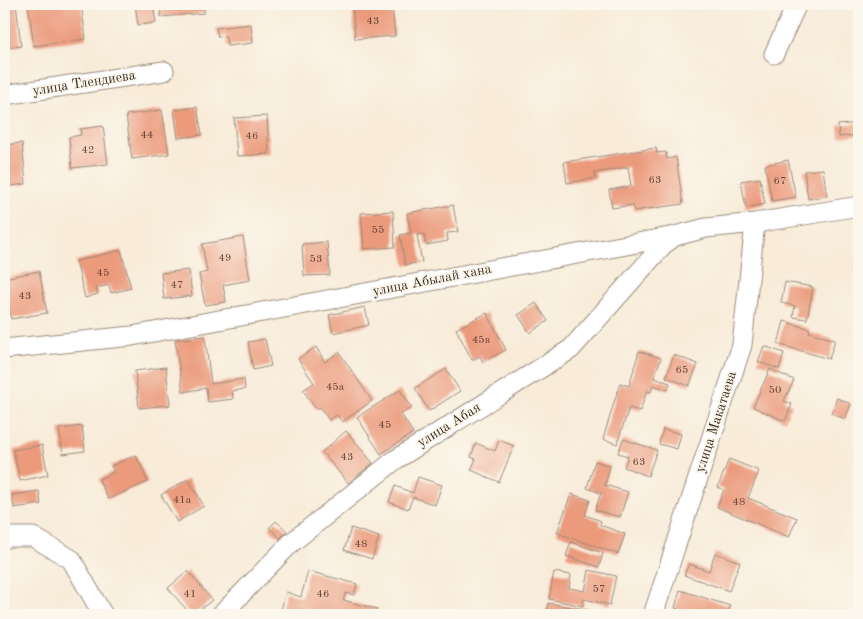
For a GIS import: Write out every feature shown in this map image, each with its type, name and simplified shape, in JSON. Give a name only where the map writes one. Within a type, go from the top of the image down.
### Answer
[{"type":"street","points":[[774,54],[797,4]]},
{"type":"street","name":"улица Тлендиева","points":[[4,95],[164,71]]},
{"type":"street","name":"улица Абылай хана","points":[[4,349],[132,336],[675,236],[706,228],[754,223],[859,206]]},
{"type":"street","name":"улица Макатаева","points":[[653,615],[742,345],[754,223]]},
{"type":"street","name":"улица Абая","points":[[221,615],[291,543],[395,460],[571,349],[663,246],[675,236]]},
{"type":"street","points":[[4,539],[7,537],[33,537],[70,559],[104,615]]},
{"type":"building","points":[[4,4],[16,4],[21,46],[4,48]]},
{"type":"building","points":[[28,4],[81,4],[86,39],[34,46]]},
{"type":"building","points":[[135,4],[153,4],[156,23],[138,25]]},
{"type":"building","points":[[160,4],[204,4],[204,13],[161,17]]},
{"type":"building","points":[[352,4],[392,4],[395,36],[355,39]]},
{"type":"building","points":[[251,24],[253,43],[227,46],[226,36],[218,37],[216,28]]},
{"type":"building","points":[[197,107],[202,135],[178,138],[174,110]]},
{"type":"building","points":[[162,110],[169,154],[132,159],[126,115]]},
{"type":"building","points":[[267,116],[269,154],[237,156],[234,118]]},
{"type":"building","points":[[859,123],[859,135],[839,137],[838,125]]},
{"type":"building","points":[[103,126],[108,164],[72,168],[69,137],[81,135],[80,129]]},
{"type":"building","points":[[22,143],[26,184],[4,187],[4,145]]},
{"type":"building","points":[[656,148],[657,153],[666,152],[667,159],[676,157],[683,204],[634,211],[633,205],[612,208],[609,190],[631,186],[628,167],[595,173],[596,178],[567,183],[564,162]]},
{"type":"building","points":[[788,160],[796,197],[772,201],[765,165]]},
{"type":"building","points":[[823,169],[827,196],[808,199],[804,171]]},
{"type":"building","points":[[760,178],[765,204],[746,208],[741,181]]},
{"type":"building","points":[[453,205],[458,232],[447,233],[448,241],[426,245],[424,234],[417,235],[422,262],[405,265],[400,235],[411,233],[407,213]]},
{"type":"building","points":[[393,211],[395,247],[364,249],[361,213]]},
{"type":"building","points":[[243,237],[250,280],[223,285],[226,302],[205,305],[199,274],[207,272],[202,244]]},
{"type":"building","points":[[327,242],[330,275],[304,276],[302,244]]},
{"type":"building","points":[[121,250],[131,288],[111,293],[109,285],[96,288],[98,294],[85,298],[76,261]]},
{"type":"building","points":[[189,270],[192,296],[164,299],[161,273]]},
{"type":"building","points":[[39,271],[47,313],[11,319],[4,278]]},
{"type":"building","points":[[785,282],[813,287],[807,319],[793,317],[795,306],[781,303]]},
{"type":"building","points":[[536,303],[548,321],[530,333],[518,315]]},
{"type":"building","points":[[365,307],[369,325],[333,333],[329,315]]},
{"type":"building","points":[[487,313],[506,350],[483,362],[480,356],[472,360],[456,329]]},
{"type":"building","points":[[784,321],[810,329],[809,332],[835,340],[829,359],[778,344]]},
{"type":"building","points":[[205,336],[211,384],[244,379],[245,389],[232,391],[233,399],[208,402],[206,388],[183,392],[175,340]]},
{"type":"building","points":[[265,339],[271,366],[253,370],[248,342]]},
{"type":"building","points":[[764,346],[784,353],[779,369],[758,362]]},
{"type":"building","points":[[316,347],[325,362],[339,352],[372,401],[342,422],[337,415],[329,420],[320,407],[316,409],[303,390],[314,383],[298,359]]},
{"type":"building","points":[[639,351],[661,358],[654,378],[670,383],[668,390],[653,385],[651,392],[647,391],[640,411],[629,408],[617,444],[603,439],[620,383],[629,386]]},
{"type":"building","points":[[674,355],[698,364],[689,386],[666,377]]},
{"type":"building","points":[[166,367],[170,405],[139,408],[135,371]]},
{"type":"building","points":[[446,369],[460,391],[429,411],[415,388]]},
{"type":"building","points":[[770,369],[794,380],[784,401],[792,404],[785,421],[753,407]]},
{"type":"building","points":[[400,390],[412,408],[401,414],[413,433],[381,454],[357,417]]},
{"type":"building","points":[[837,398],[851,404],[845,419],[831,413]]},
{"type":"building","points":[[82,426],[85,451],[63,454],[59,429]]},
{"type":"building","points":[[663,429],[681,434],[677,449],[659,444]]},
{"type":"building","points":[[346,431],[373,463],[348,483],[322,452]]},
{"type":"building","points":[[623,439],[657,450],[648,476],[624,467],[628,456],[618,453]]},
{"type":"building","points":[[499,440],[514,446],[499,482],[471,470],[476,459],[471,457],[476,443],[495,451]]},
{"type":"building","points":[[42,445],[48,475],[20,481],[13,450]]},
{"type":"building","points":[[136,455],[148,482],[108,499],[99,479],[114,472],[111,466]]},
{"type":"building","points":[[729,459],[759,471],[748,498],[797,518],[789,537],[717,507],[724,490],[718,487]]},
{"type":"building","points":[[595,461],[610,466],[605,485],[628,492],[620,517],[595,510],[601,493],[587,488]]},
{"type":"building","points":[[418,477],[442,485],[435,505],[413,497],[408,509],[389,502],[395,486],[413,493]]},
{"type":"building","points":[[188,479],[204,506],[177,522],[161,495]]},
{"type":"building","points":[[39,491],[41,504],[14,508],[12,495]]},
{"type":"building","points":[[571,494],[590,500],[585,515],[601,521],[600,525],[625,534],[618,554],[557,533]]},
{"type":"building","points":[[276,521],[287,531],[280,538],[269,528]]},
{"type":"building","points":[[351,528],[379,537],[372,559],[344,550]]},
{"type":"building","points":[[571,542],[603,553],[599,567],[566,556]]},
{"type":"building","points":[[715,553],[740,562],[729,591],[684,575],[689,564],[709,571]]},
{"type":"building","points":[[589,570],[616,576],[610,605],[584,599],[583,606],[549,599],[554,572],[571,575],[569,588],[585,591]]},
{"type":"building","points":[[188,571],[212,600],[193,615],[168,588]]},
{"type":"building","points":[[308,571],[357,584],[354,595],[346,593],[343,600],[377,609],[375,615],[290,615],[280,613],[286,592],[301,597]]},
{"type":"building","points":[[680,590],[730,606],[727,615],[694,615],[675,608]]},
{"type":"building","points":[[548,603],[612,614],[546,615]]}]
